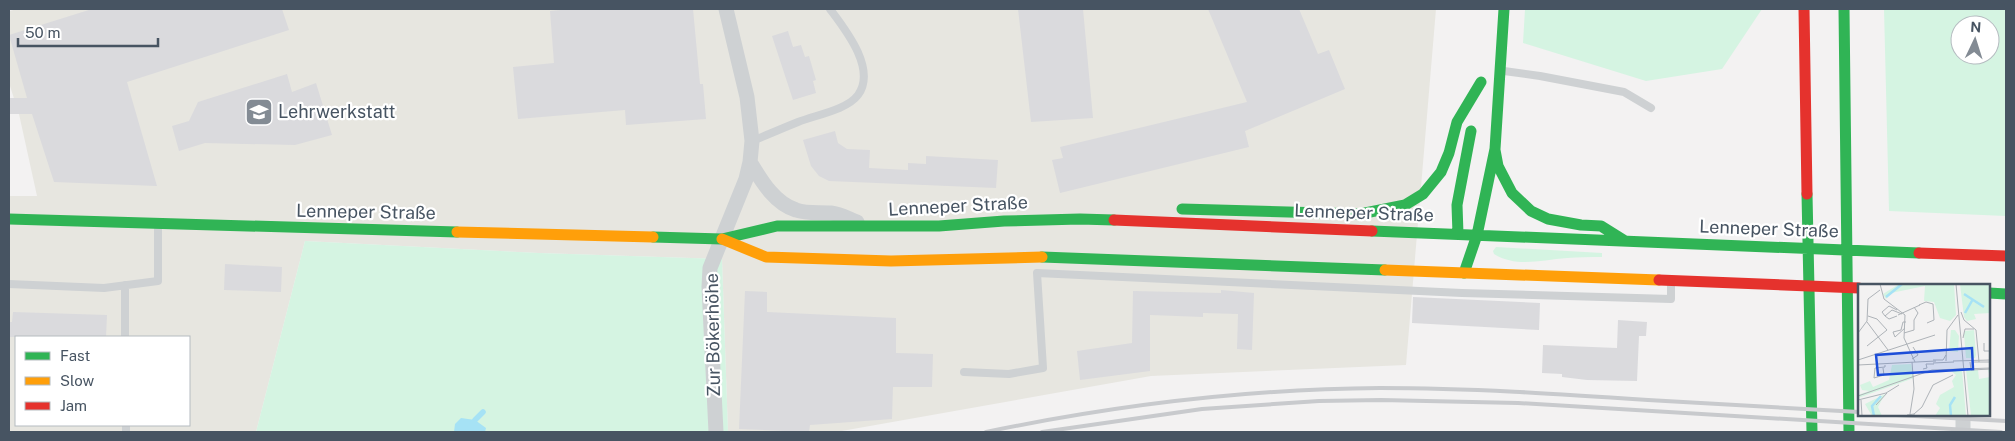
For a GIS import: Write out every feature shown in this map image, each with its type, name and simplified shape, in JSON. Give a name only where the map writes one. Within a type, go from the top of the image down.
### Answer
[{"type":"main road","points":[[1464,273],[1477,235],[1495,149],[1504,9]]},
{"type":"main road","points":[[1804,9],[1812,432]]},
{"type":"main road","points":[[1844,9],[1849,294],[1849,432]]},
{"type":"main road","points":[[1155,222],[1182,209],[1360,214],[1390,209],[1405,204],[1422,194],[1441,172],[1449,153],[1457,122],[1481,78],[1457,205],[1459,244],[1464,273]]},
{"type":"main road","points":[[1495,149],[1498,166],[1512,193],[1531,211],[1548,219],[1581,225],[1601,226],[1625,241]]},
{"type":"main road","name":"Lenneper Straße","points":[[9,219],[722,239],[777,226],[939,226],[1080,219],[1155,222],[1459,244],[1477,235],[2006,256]]},
{"type":"main road","name":"Lenneper Straße","points":[[722,239],[766,257],[802,259],[891,260],[1056,257],[1858,288]]},
{"type":"main road","points":[[1990,293],[2006,294]]},
{"type":"street","name":"Zur Bökerhöhe","points":[[716,432],[709,287],[710,268],[738,202],[750,162],[752,141],[748,97],[726,9]]},
{"type":"street","points":[[750,162],[776,198],[787,206],[807,212],[834,213],[873,227]]},
{"type":"street","points":[[1963,416],[1963,432]]},
{"type":"lane","points":[[752,141],[800,121],[842,107],[858,95],[865,76],[852,38],[830,9]]},
{"type":"lane","points":[[1500,70],[1624,92],[1651,108]]},
{"type":"lane","points":[[9,284],[104,288],[158,281],[158,223]]},
{"type":"lane","points":[[964,372],[1009,374],[1043,368],[1037,273],[1452,293],[1671,299],[1670,281]]},
{"type":"lane","points":[[125,285],[126,336]]},
{"type":"shaded area","points":[[18,9],[1436,9],[1406,365],[1151,376],[836,432],[728,432],[722,259],[539,253],[305,241],[256,432],[9,432],[9,196],[37,196],[19,114],[9,83],[9,11]]},
{"type":"green space","points":[[1525,9],[1762,9],[1722,69],[1646,81],[1523,43]]},
{"type":"green space","points":[[1884,9],[2006,9],[2006,216],[1889,211]]},
{"type":"green space","points":[[305,241],[539,253],[722,259],[728,432],[256,432]]},
{"type":"green space","points":[[1496,247],[1602,253],[1602,257],[1520,262],[1511,261],[1494,254],[1493,251]]},
{"type":"water","points":[[461,418],[475,420],[486,428],[485,432],[454,432],[455,424]]},
{"type":"building","points":[[92,9],[282,9],[289,30],[127,82],[157,186],[54,182],[32,114],[9,114],[9,98],[27,98],[9,35]]},
{"type":"building","points":[[571,9],[693,9],[700,84],[703,84],[706,119],[626,125],[625,110],[518,119],[513,67],[554,63],[550,11]]},
{"type":"building","points":[[1018,9],[1083,9],[1093,118],[1031,122]]},
{"type":"building","points":[[1208,9],[1299,9],[1318,54],[1329,50],[1345,89],[1245,131],[1249,147],[1060,193],[1052,160],[1063,158],[1060,147],[1247,102]]},
{"type":"building","points":[[788,31],[793,47],[801,45],[805,57],[809,56],[816,80],[813,81],[816,93],[793,100],[772,36]]},
{"type":"building","name":"Lehrwerkstatt","points":[[287,74],[292,92],[316,83],[332,135],[295,145],[205,143],[179,151],[172,126],[189,121],[198,102]]},
{"type":"building","points":[[835,131],[838,143],[847,149],[870,150],[869,168],[908,170],[908,163],[926,164],[926,156],[998,160],[996,188],[829,181],[819,176],[811,166],[803,140]]},
{"type":"building","points":[[225,264],[282,267],[281,292],[224,290]]},
{"type":"building","points":[[1221,290],[1254,293],[1252,350],[1237,349],[1238,314],[1203,313],[1203,317],[1150,315],[1150,371],[1080,380],[1077,351],[1132,343],[1133,291],[1221,293]]},
{"type":"building","points":[[745,291],[767,292],[767,312],[896,318],[896,353],[933,354],[932,387],[893,387],[892,419],[810,425],[809,432],[739,429]]},
{"type":"building","points":[[1413,297],[1540,303],[1539,330],[1412,323]]},
{"type":"building","points":[[13,312],[107,315],[106,336],[9,337],[9,322],[12,322]]},
{"type":"building","points":[[1618,320],[1647,322],[1646,336],[1639,336],[1637,381],[1587,380],[1562,377],[1562,374],[1542,373],[1543,345],[1617,348]]},
{"type":"waterway","points":[[467,432],[483,412]]},
{"type":"railway","points":[[986,432],[1133,406],[1231,395],[1330,389],[1413,388],[1480,390],[1858,412]]},
{"type":"railway","points":[[1042,432],[1202,409],[1319,401],[1381,400],[1518,403],[2001,432]]},
{"type":"railway","points":[[1914,416],[2006,421]]},
{"type":"traffic: fast","points":[[1477,235],[1495,149],[1504,9]]},
{"type":"traffic: fast","points":[[1844,9],[1849,432]]},
{"type":"traffic: fast","points":[[1182,209],[1360,214],[1405,205],[1423,194],[1441,172],[1449,153],[1457,122],[1481,82]]},
{"type":"traffic: fast","points":[[1458,234],[1457,205],[1471,131]]},
{"type":"traffic: fast","points":[[1495,150],[1498,166],[1512,193],[1531,211],[1548,219],[1581,225],[1601,226],[1625,241]]},
{"type":"traffic: fast","points":[[1807,194],[1812,432]]},
{"type":"traffic: fast","points":[[9,219],[457,232]]},
{"type":"traffic: fast","points":[[653,237],[722,239],[777,226],[939,226],[1004,221],[1114,220]]},
{"type":"traffic: fast","points":[[1372,231],[1919,253]]},
{"type":"traffic: fast","points":[[1464,273],[1477,235]]},
{"type":"traffic: fast","points":[[1042,257],[1385,270]]},
{"type":"traffic: fast","points":[[1990,293],[2006,294]]},
{"type":"traffic: slow","points":[[457,232],[653,237]]},
{"type":"traffic: slow","points":[[722,239],[766,257],[891,261],[1042,257]]},
{"type":"traffic: slow","points":[[1385,270],[1659,280]]},
{"type":"traffic: jam","points":[[1804,9],[1807,194]]},
{"type":"traffic: jam","points":[[1114,220],[1372,231]]},
{"type":"traffic: jam","points":[[1919,253],[2006,256]]},
{"type":"traffic: jam","points":[[1659,280],[1858,288]]},
{"type":"place","name":"Lehrwerkstatt","points":[[259,112]]}]
